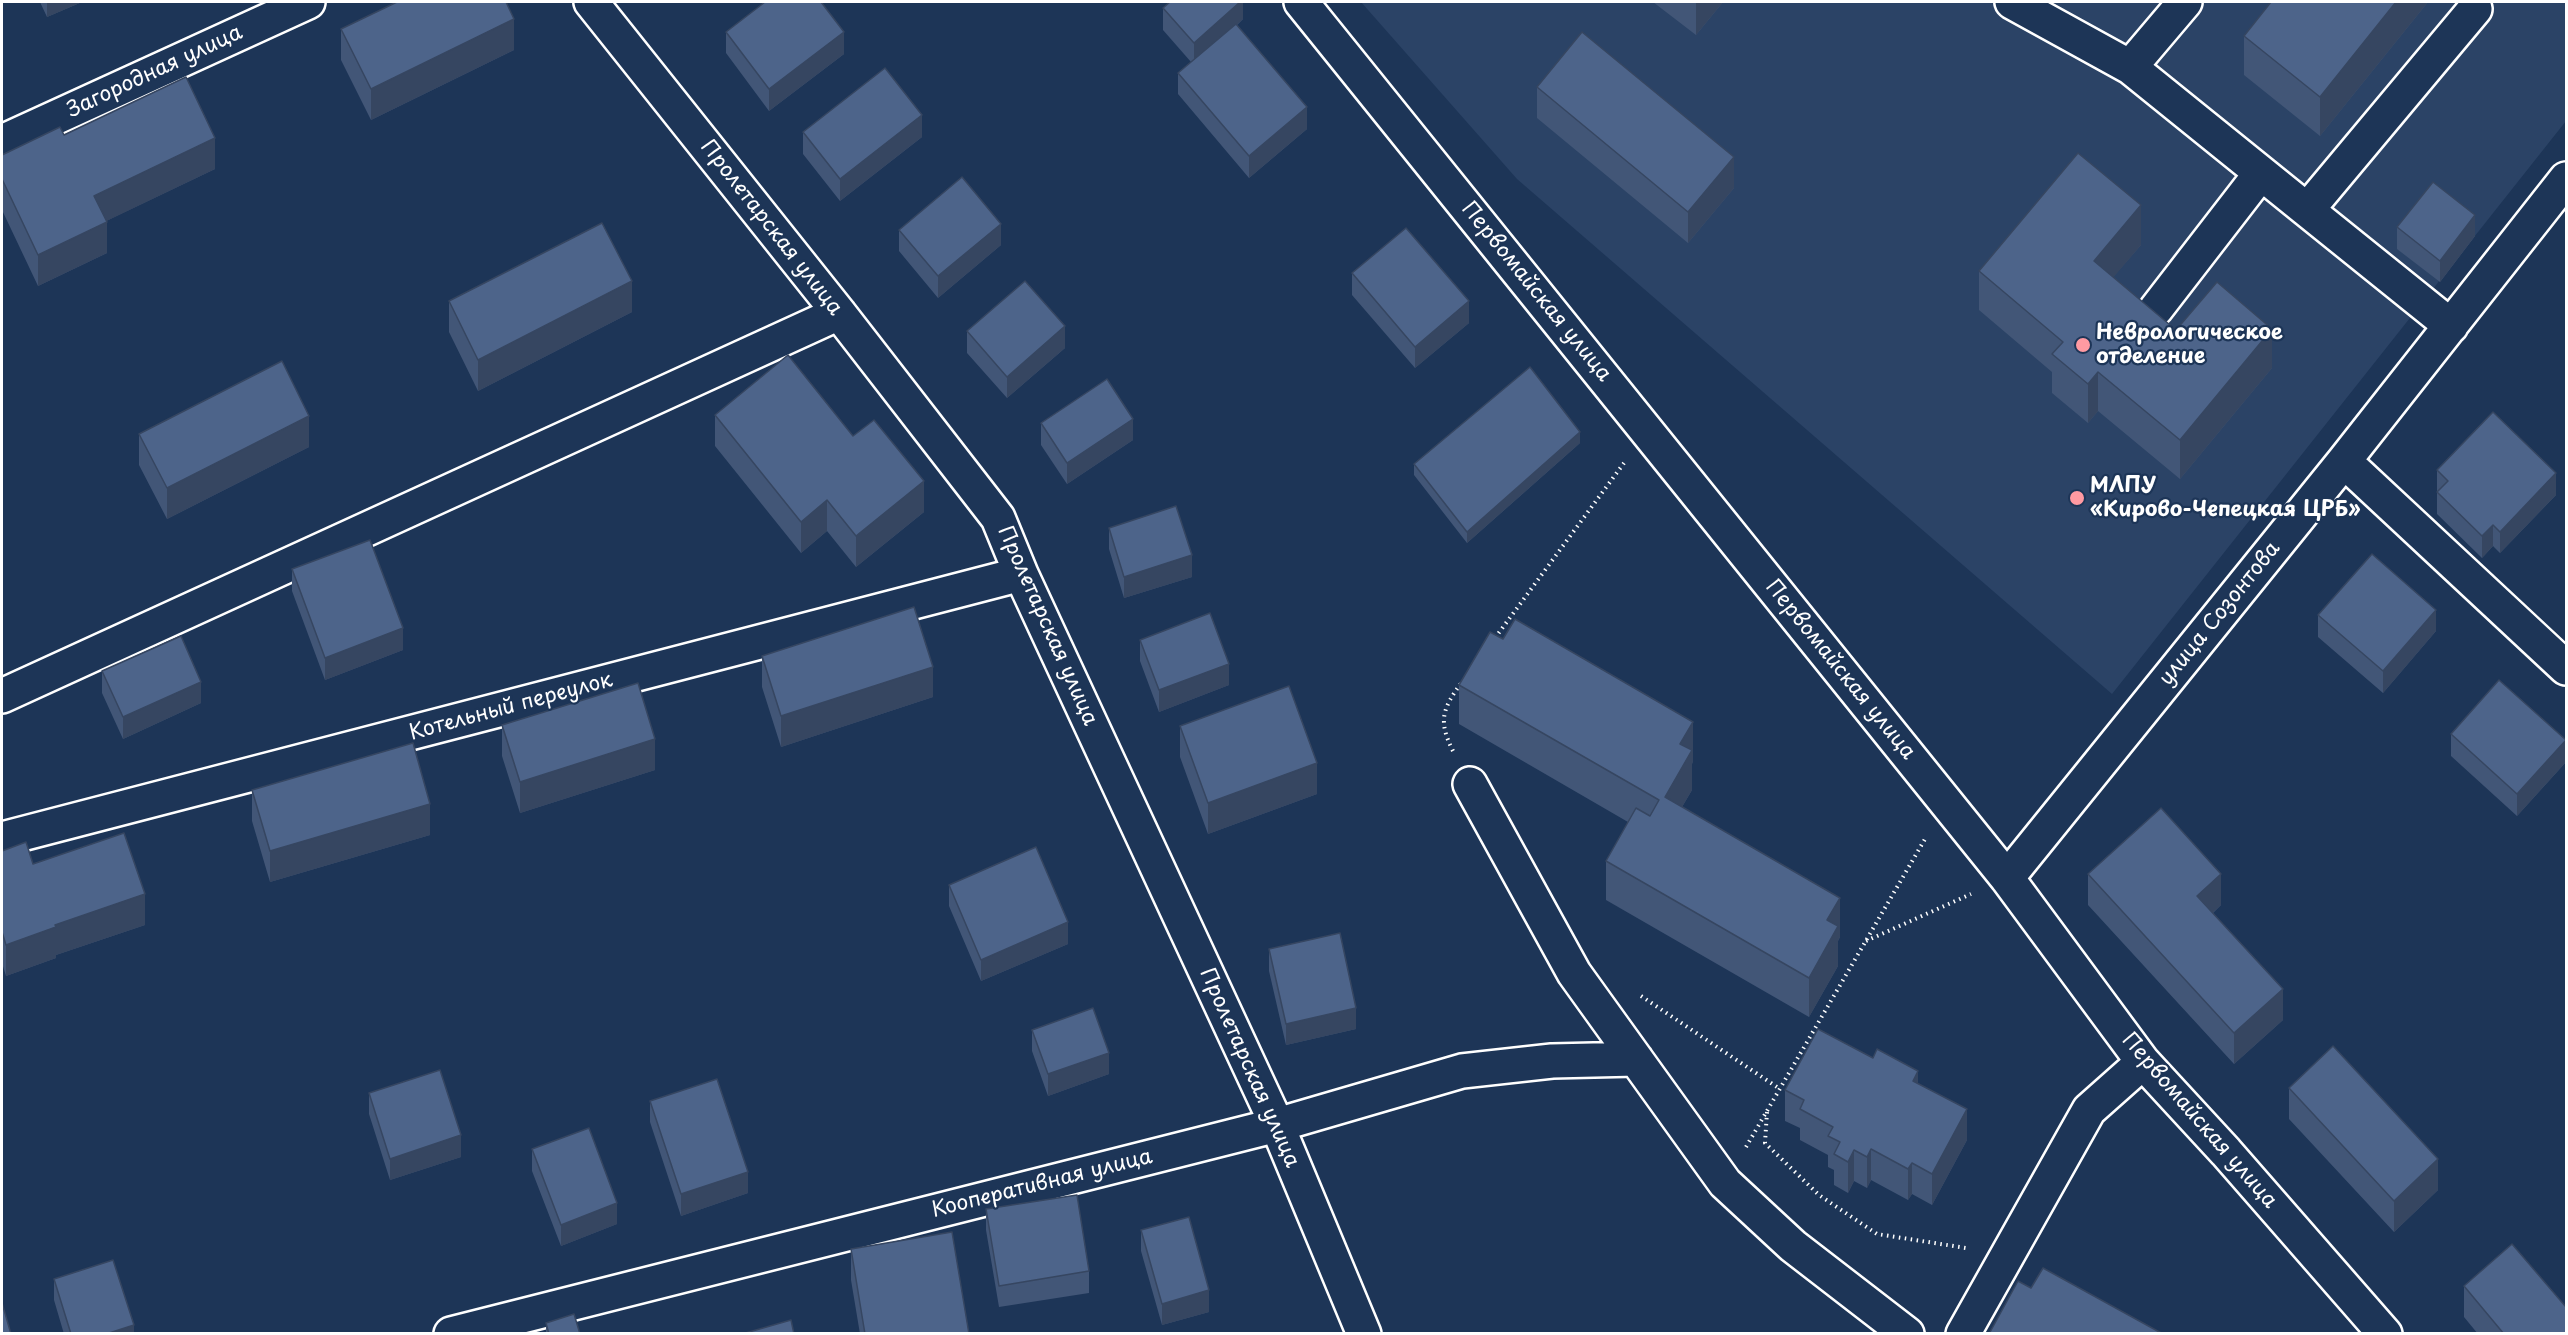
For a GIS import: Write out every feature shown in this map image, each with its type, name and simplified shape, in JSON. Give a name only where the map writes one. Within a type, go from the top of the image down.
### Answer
[{"type":"street","name":"Загородная улица","points":[[2,142],[308,2]]},
{"type":"street","name":"Пролетарская улица","points":[[591,2],[839,313],[998,518],[1021,574],[1277,1125],[1364,1334]]},
{"type":"street","points":[[2012,2],[2130,67],[2451,326]]},
{"type":"street","points":[[2130,67],[2185,2]]},
{"type":"street","name":"Первомайская улица","points":[[1313,5],[1648,431],[2007,878],[2143,1062],[2226,1152],[2385,1334]]},
{"type":"street","points":[[2307,210],[2475,9]]},
{"type":"street","points":[[2156,309],[2261,173]]},
{"type":"street","name":"улица Созонтова","points":[[2007,878],[2344,461],[2566,179]]},
{"type":"street","points":[[2,696],[839,313]]},
{"type":"street","points":[[2344,461],[2566,668]]},
{"type":"street","name":"Котельный переулок","points":[[2,839],[1021,574]]},
{"type":"street","points":[[1470,784],[1574,973],[1725,1183],[1793,1246],[1907,1334]]},
{"type":"street","name":"Кооперативная улица","points":[[451,1334],[1277,1125],[1462,1071],[1552,1060],[1636,1059]]},
{"type":"street","points":[[1964,1334],[2089,1110],[2143,1062]]},
{"type":"path","points":[[1488,646],[1648,431]]},
{"type":"path","points":[[1468,674],[1447,702],[1443,732],[1470,784]]},
{"type":"path","points":[[1725,1183],[1946,802]]},
{"type":"path","points":[[1865,942],[2007,878]]},
{"type":"path","points":[[1633,991],[1780,1089]]},
{"type":"path","points":[[1767,1110],[1765,1143],[1819,1195],[1877,1234],[2008,1255]]},
{"type":"shaded area","name":"МЛПУ «Кирово-Чепецкая ЦРБ»","points":[[1361,2],[2566,2],[2566,121],[2112,694],[1517,179]]},
{"type":"building","points":[[397,2],[506,2],[514,19],[371,89],[341,29]]},
{"type":"building","points":[[765,2],[821,2],[844,32],[769,89],[726,32]]},
{"type":"building","points":[[1170,2],[1240,2],[1194,43],[1163,8]]},
{"type":"building","points":[[2271,2],[2396,2],[2320,97],[2244,36]]},
{"type":"building","points":[[1236,24],[1307,107],[1249,156],[1178,73]]},
{"type":"building","points":[[1582,32],[1734,157],[1688,212],[1537,87]]},
{"type":"building","points":[[885,68],[922,115],[840,179],[803,132]]},
{"type":"building","points":[[186,77],[215,138],[94,196],[107,222],[38,255],[2,179],[2,155],[60,127],[64,135]]},
{"type":"building","name":"Неврологическое отделение","points":[[2078,153],[2141,205],[2094,261],[2176,330],[2217,282],[2272,329],[2180,440],[2098,372],[2088,384],[2052,354],[2063,342],[1979,271]]},
{"type":"building","points":[[962,177],[1001,224],[938,276],[899,230]]},
{"type":"building","points":[[2433,182],[2475,215],[2440,261],[2397,227]]},
{"type":"building","points":[[602,223],[632,281],[478,360],[449,301]]},
{"type":"building","points":[[1406,228],[1469,301],[1415,347],[1352,273]]},
{"type":"building","points":[[1025,281],[1065,326],[1007,377],[967,331]]},
{"type":"building","points":[[788,355],[853,436],[874,420],[924,481],[856,536],[827,500],[801,522],[715,415]]},
{"type":"building","points":[[282,361],[309,416],[167,488],[139,434]]},
{"type":"building","points":[[1530,367],[1580,432],[1467,532],[1414,464]]},
{"type":"building","points":[[1107,379],[1133,419],[1067,463],[1041,423]]},
{"type":"building","points":[[2493,412],[2556,473],[2500,532],[2493,525],[2482,536],[2437,492],[2448,481],[2437,470]]},
{"type":"building","points":[[1176,506],[1192,555],[1124,577],[1109,528]]},
{"type":"building","points":[[370,540],[403,628],[325,658],[292,569]]},
{"type":"building","points":[[2372,554],[2436,610],[2383,671],[2318,615]]},
{"type":"building","points":[[914,607],[933,667],[781,716],[762,656]]},
{"type":"building","points":[[1210,613],[1229,664],[1159,690],[1140,640]]},
{"type":"building","points":[[1515,619],[1693,722],[1680,744],[1692,750],[1665,797],[1840,898],[1827,920],[1838,926],[1809,978],[1606,861],[1636,808],[1650,816],[1659,800],[1459,685],[1490,632],[1503,639]]},
{"type":"building","points":[[181,636],[201,682],[123,717],[102,671]]},
{"type":"building","points":[[2499,680],[2566,740],[2517,794],[2451,734]]},
{"type":"building","points":[[638,683],[655,739],[520,782],[502,725]]},
{"type":"building","points":[[1289,686],[1317,763],[1208,803],[1180,726]]},
{"type":"building","points":[[413,743],[430,804],[270,851],[252,790]]},
{"type":"building","points":[[2161,808],[2221,874],[2197,896],[2283,989],[2234,1033],[2088,874]]},
{"type":"building","points":[[124,833],[145,894],[55,925],[56,927],[6,945],[2,932],[2,851],[26,842],[33,864]]},
{"type":"building","points":[[1036,847],[1068,922],[981,960],[949,885]]},
{"type":"building","points":[[1340,933],[1356,1008],[1286,1024],[1269,949]]},
{"type":"building","points":[[1093,1008],[1109,1053],[1048,1074],[1032,1030]]},
{"type":"building","points":[[1818,1029],[1873,1058],[1877,1049],[1918,1071],[1913,1081],[1967,1109],[1932,1174],[1912,1163],[1908,1169],[1871,1149],[1867,1157],[1854,1150],[1848,1162],[1834,1154],[1840,1142],[1828,1136],[1833,1127],[1800,1109],[1804,1100],[1785,1090]]},
{"type":"building","points":[[2333,1046],[2438,1159],[2394,1201],[2289,1088]]},
{"type":"building","points":[[440,1070],[461,1135],[390,1159],[369,1093]]},
{"type":"building","points":[[717,1079],[748,1172],[681,1194],[650,1101]]},
{"type":"building","points":[[589,1128],[617,1203],[561,1225],[532,1149]]},
{"type":"building","points":[[1077,1195],[1089,1271],[999,1286],[986,1209]]},
{"type":"building","points":[[1189,1217],[1209,1290],[1162,1304],[1141,1230]]},
{"type":"building","points":[[952,1232],[969,1334],[865,1334],[851,1249]]},
{"type":"building","points":[[2512,1244],[2566,1307],[2566,1334],[2504,1334],[2464,1286]]},
{"type":"building","points":[[113,1260],[134,1325],[106,1334],[71,1334],[54,1279]]},
{"type":"building","points":[[2043,1268],[2163,1334],[1989,1334],[2018,1281],[2031,1288]]},
{"type":"building","points":[[2,1303],[11,1334],[2,1334]]},
{"type":"building","points":[[574,1314],[580,1334],[549,1334],[546,1323]]},
{"type":"building","points":[[791,1320],[794,1334],[742,1334]]},
{"type":"place","name":"Неврологическое отделение","points":[[2083,345]]},
{"type":"place","name":"МЛПУ «Кирово-Чепецкая ЦРБ»","points":[[2077,498]]}]
